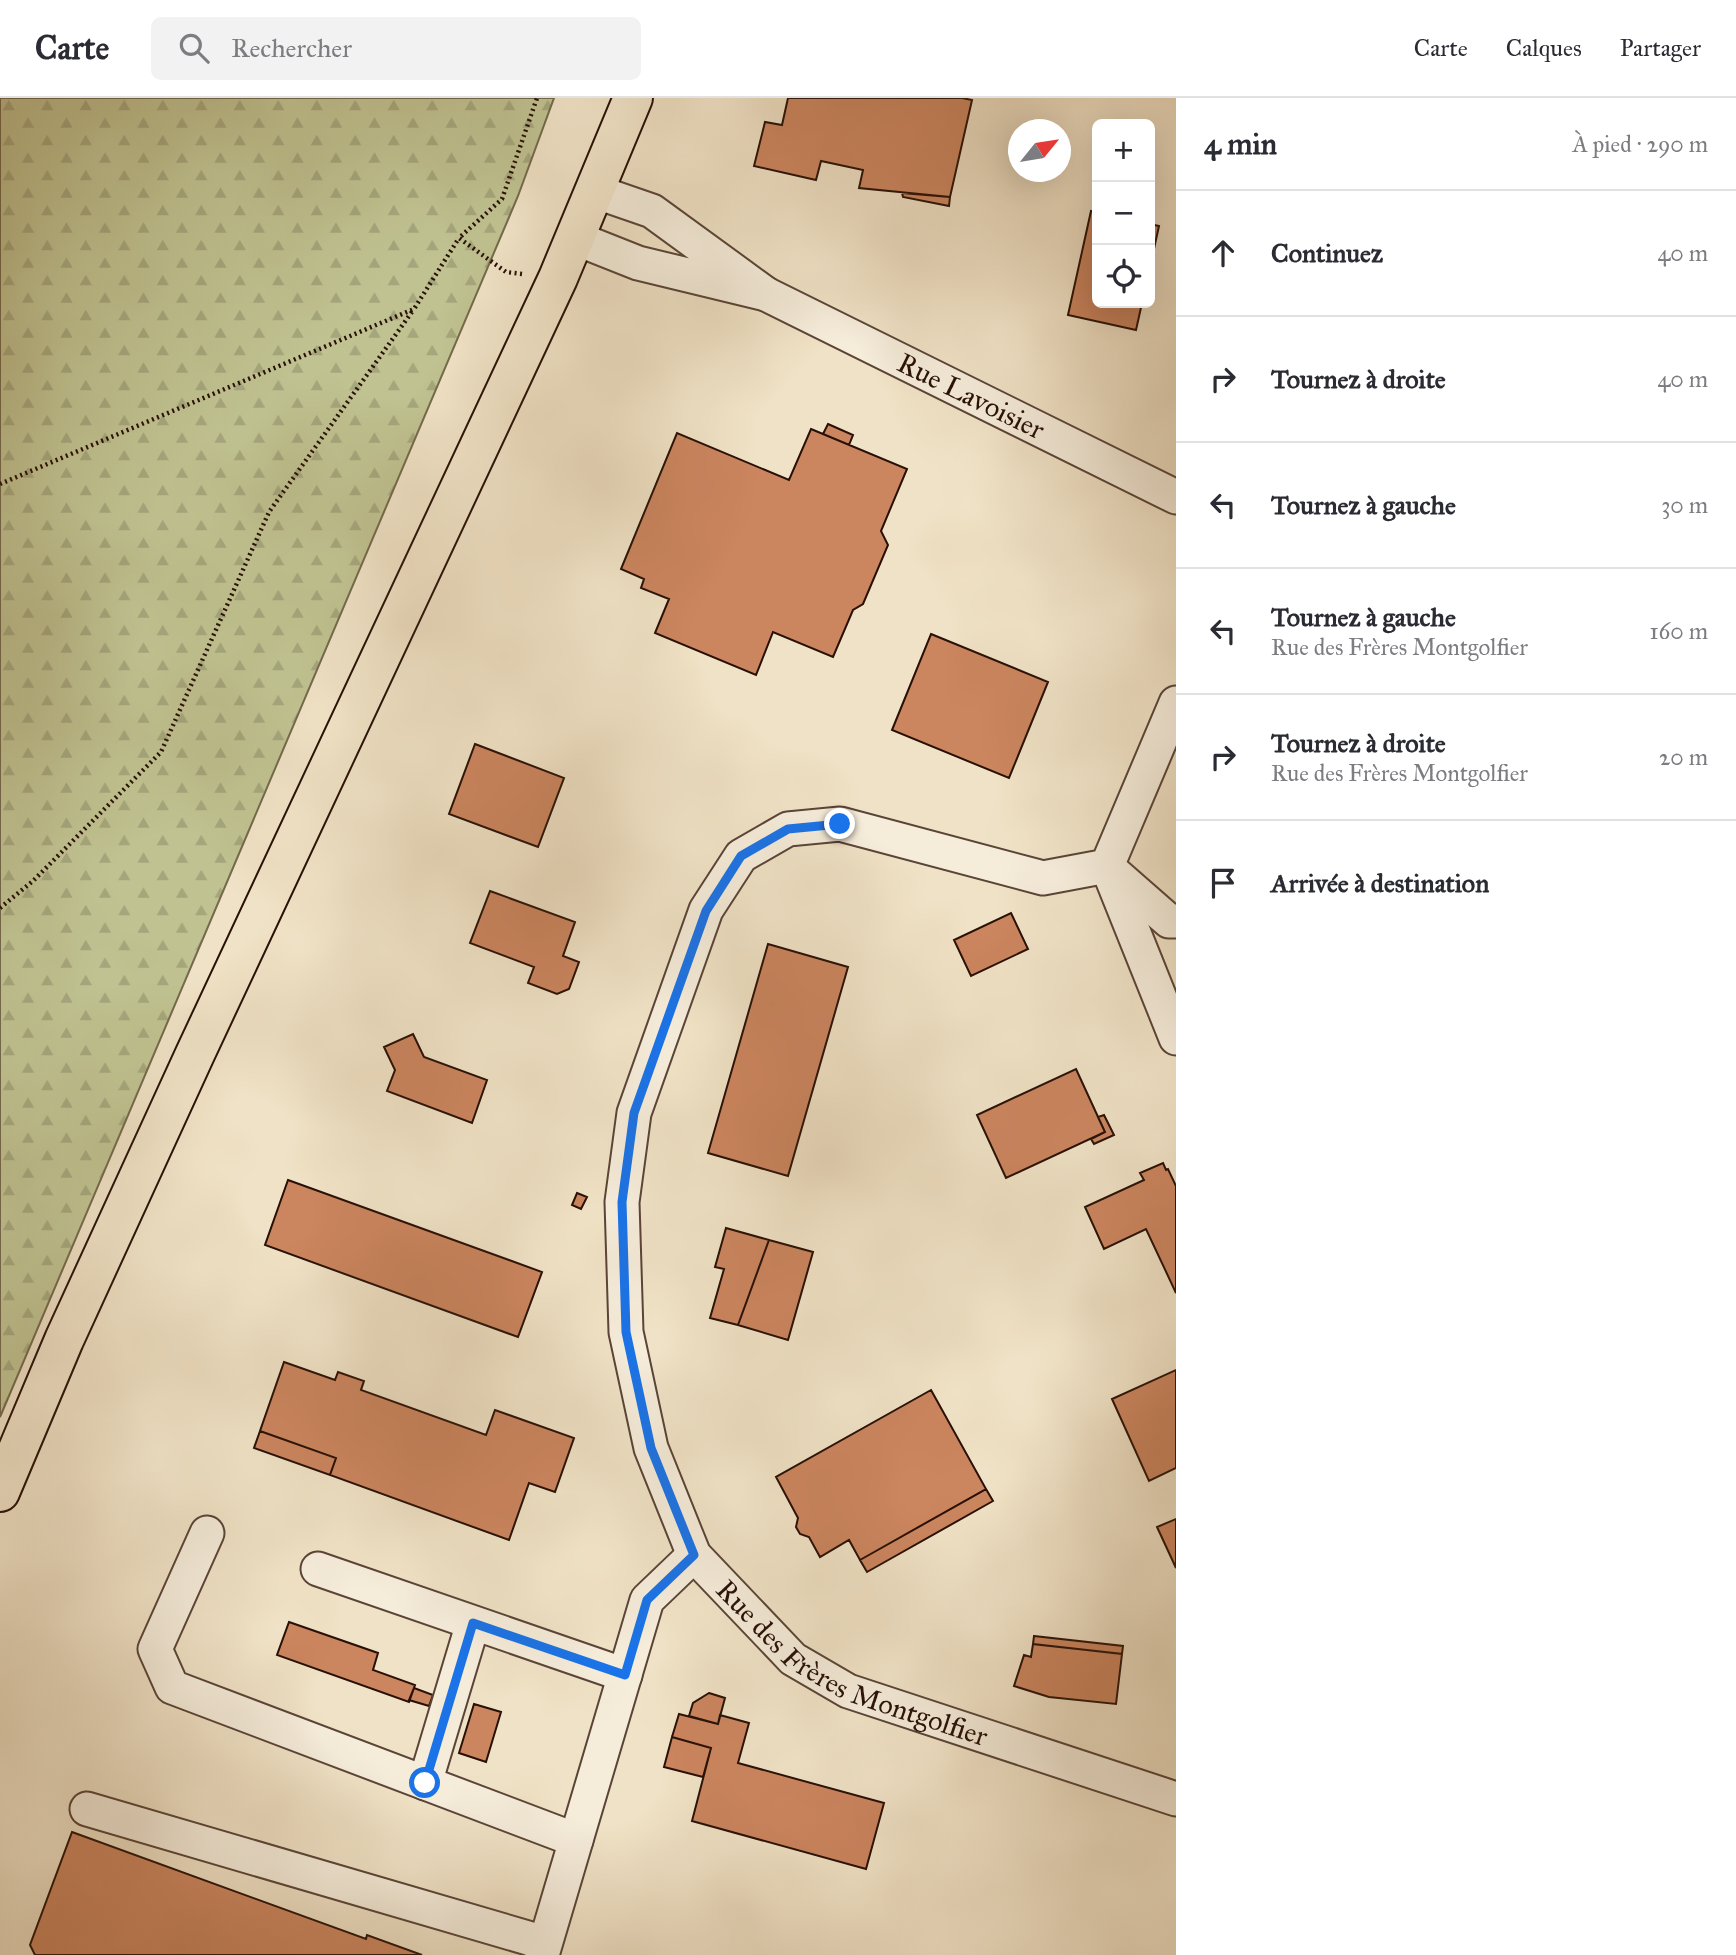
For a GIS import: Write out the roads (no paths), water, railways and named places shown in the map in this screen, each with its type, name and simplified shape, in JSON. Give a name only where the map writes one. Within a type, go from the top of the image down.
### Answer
[{"type":"main road","points":[[0,1492],[64,1340],[189,1066],[558,278],[633,98]]},
{"type":"street","name":"Rue Lavoisier","points":[[594,191],[652,211],[766,294],[1176,497]]},
{"type":"street","name":"Rue Lavoisier","points":[[575,238],[638,263],[766,294]]},
{"type":"street","points":[[1176,703],[1107,866],[1176,1038]]},
{"type":"street","name":"Rue des Frères Montgolfier","points":[[1107,866],[1043,878],[840,824],[788,829],[741,856],[706,911],[634,1113],[622,1202],[626,1332],[651,1448],[694,1555],[793,1659],[848,1691],[1176,1798]]},
{"type":"street","points":[[1107,866],[1169,921],[1176,921]]},
{"type":"street","points":[[207,1533],[155,1649],[172,1687],[576,1840]]},
{"type":"street","points":[[87,1809],[543,1949],[647,1600],[694,1555]]},
{"type":"street","points":[[318,1569],[625,1675]]},
{"type":"street","points":[[425,1783],[473,1623]]}]
